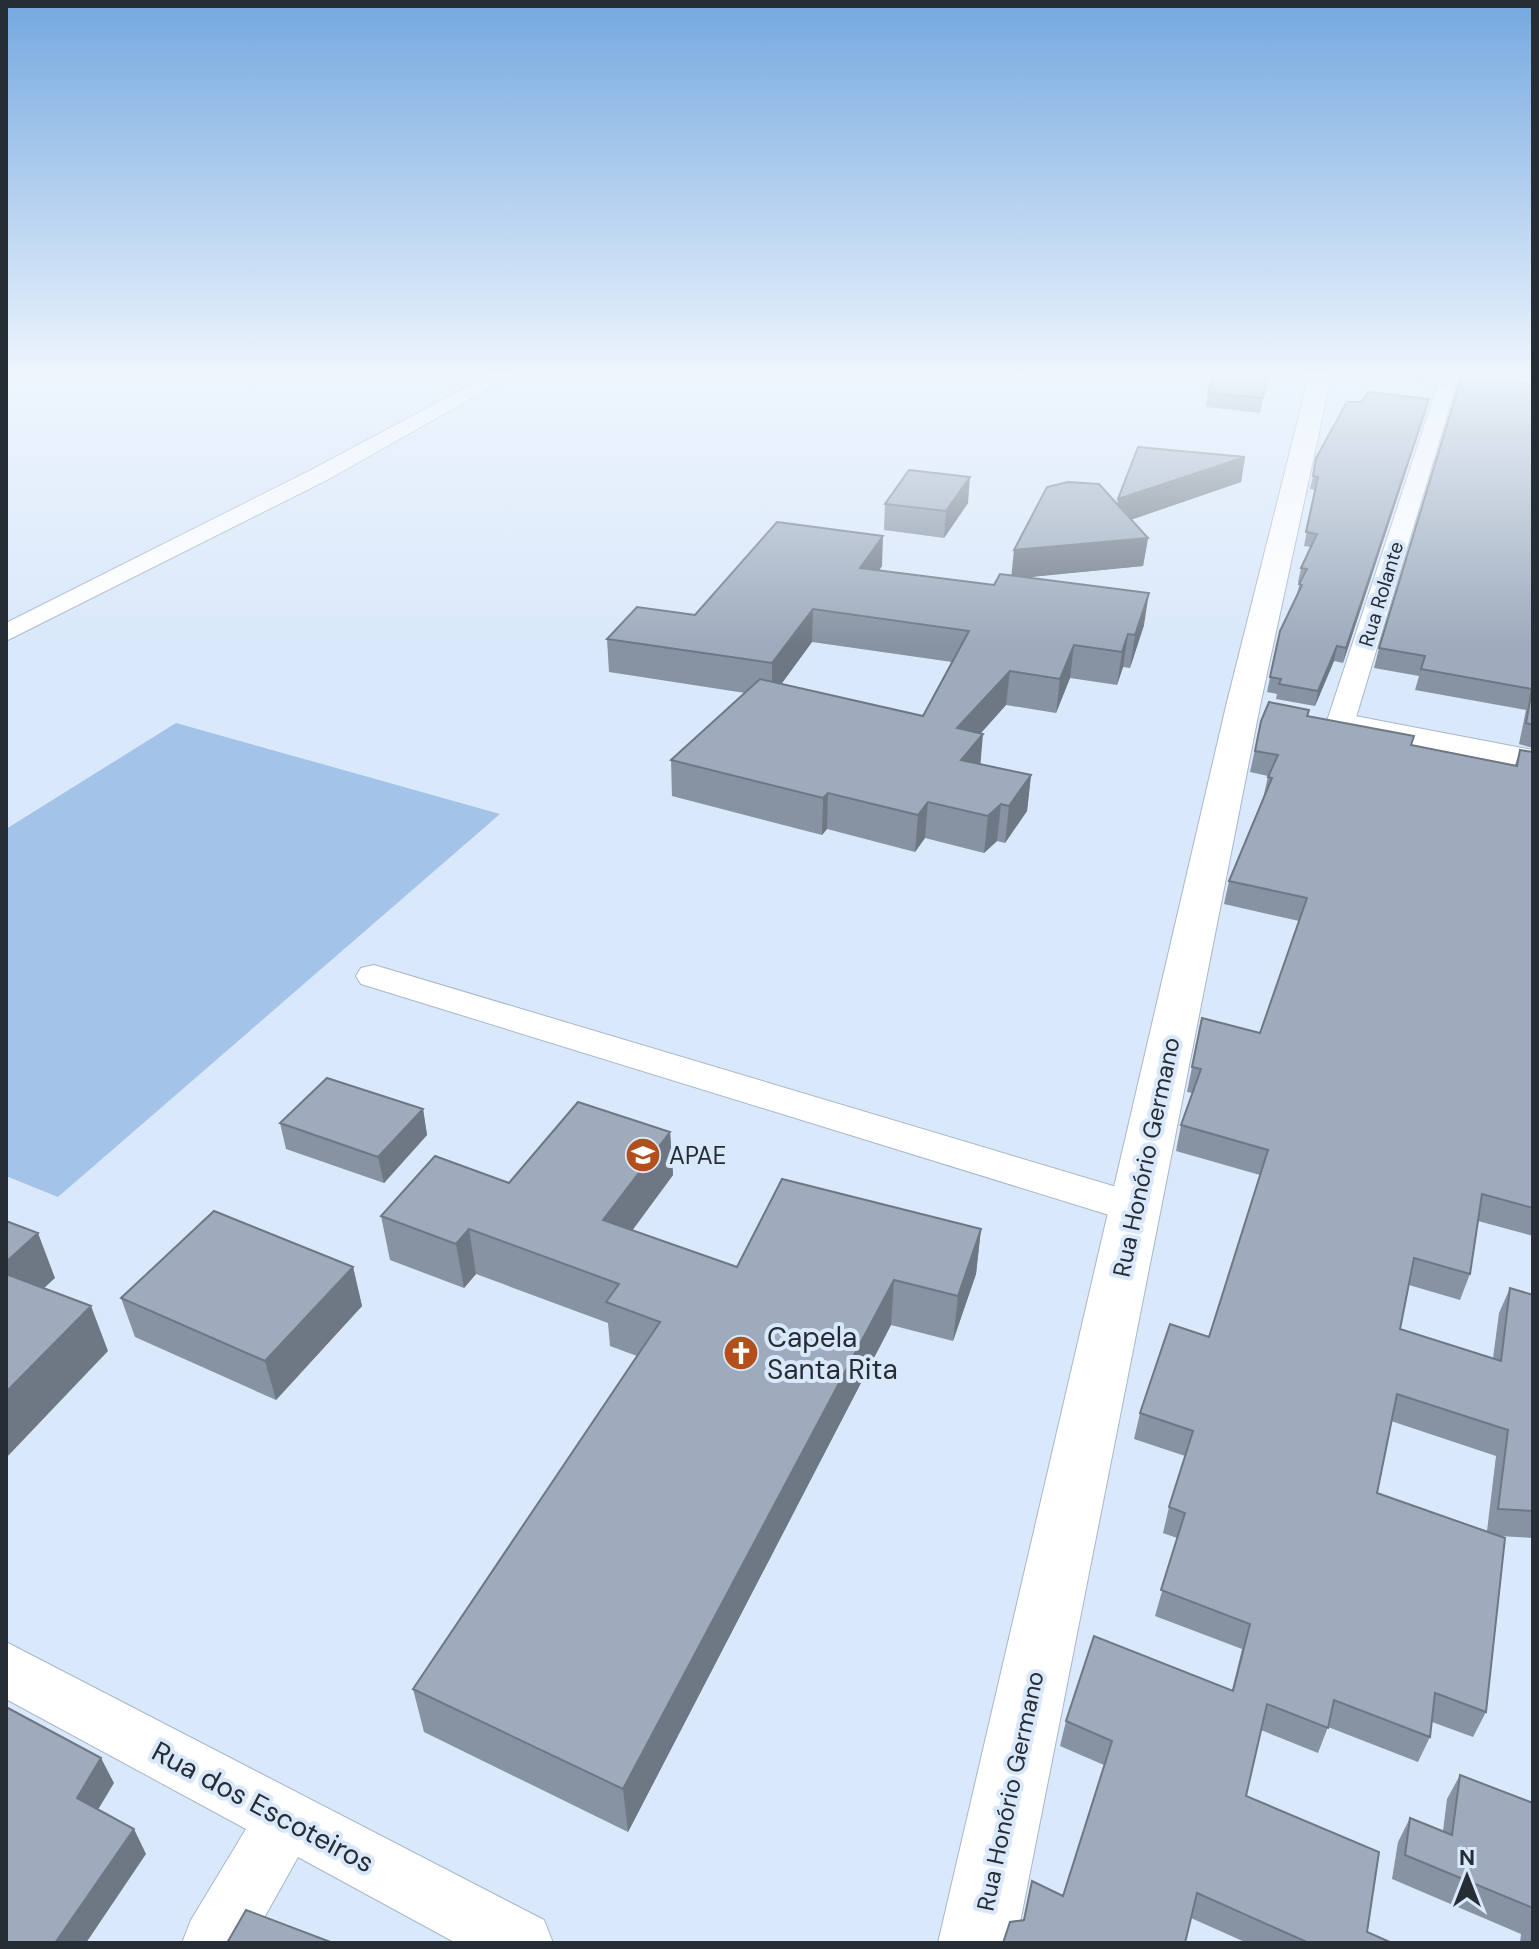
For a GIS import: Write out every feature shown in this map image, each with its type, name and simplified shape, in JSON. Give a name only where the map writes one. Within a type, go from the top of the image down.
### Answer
[{"type":"street","points":[[6,633],[341,463]]},
{"type":"street","name":"Rua Honório Germano","points":[[977,1943],[1135,1208],[1257,708],[1304,463]]},
{"type":"street","name":"Rua Rolante","points":[[1326,721],[1419,463]]},
{"type":"street","points":[[1326,721],[1533,761]]},
{"type":"street","points":[[374,976],[1135,1208]]},
{"type":"street","name":"Rua dos Escoteiros","points":[[6,1669],[521,1943]]},
{"type":"street","points":[[214,1943],[286,1819]]},
{"type":"shaded area","points":[[176,723],[500,814],[58,1197],[6,1176],[6,829]]},
{"type":"building","points":[[1132,463],[1227,463],[1118,499]]},
{"type":"building","points":[[1315,463],[1408,463],[1346,648],[1337,646],[1318,691],[1279,684],[1281,679],[1270,677],[1280,631],[1302,585],[1299,584],[1307,569],[1301,568],[1317,534],[1306,532],[1318,477],[1313,476]]},
{"type":"building","points":[[1435,463],[1533,463],[1533,725],[1526,723],[1532,689],[1421,669],[1425,656],[1379,648]]},
{"type":"building","points":[[909,470],[970,477],[946,511],[885,504]]},
{"type":"building","points":[[1068,482],[1099,484],[1148,538],[1014,550],[1047,487]]},
{"type":"building","points":[[777,522],[883,536],[860,568],[994,585],[1000,574],[1149,593],[1135,635],[1128,634],[1122,652],[1074,645],[1060,679],[1010,671],[957,728],[983,734],[961,760],[1031,775],[1009,806],[1001,804],[988,816],[928,802],[918,815],[828,793],[823,798],[671,760],[760,679],[923,716],[969,631],[813,609],[772,663],[607,639],[637,607],[695,615]]},
{"type":"building","points":[[1269,702],[1309,710],[1307,716],[1414,736],[1411,745],[1517,766],[1520,750],[1533,752],[1533,1208],[1482,1194],[1470,1274],[1414,1258],[1400,1329],[1501,1361],[1510,1288],[1533,1295],[1533,1511],[1498,1509],[1508,1430],[1397,1394],[1377,1493],[1505,1538],[1486,1712],[1435,1693],[1430,1737],[1334,1700],[1328,1728],[1267,1704],[1246,1796],[1379,1852],[1367,1932],[1392,1943],[1309,1943],[1197,1893],[1185,1943],[1003,1943],[1010,1922],[1024,1920],[1032,1881],[1063,1896],[1112,1741],[1066,1721],[1094,1636],[1233,1691],[1250,1624],[1161,1590],[1185,1513],[1169,1507],[1193,1431],[1140,1413],[1170,1324],[1209,1337],[1268,1150],[1181,1125],[1201,1069],[1192,1067],[1202,1018],[1260,1033],[1307,898],[1229,881],[1272,778],[1268,777],[1278,755],[1255,751],[1261,721]]},
{"type":"building","points":[[327,1078],[423,1109],[378,1157],[280,1123]]},
{"type":"building","points":[[578,1102],[670,1132],[603,1220],[737,1267],[782,1179],[981,1229],[958,1296],[894,1280],[623,1789],[413,1689],[660,1322],[606,1302],[619,1284],[469,1229],[456,1244],[381,1216],[435,1156],[509,1183]]},
{"type":"building","points":[[214,1211],[353,1267],[265,1361],[121,1298]]},
{"type":"building","points":[[6,1221],[38,1233],[6,1262]]},
{"type":"building","points":[[6,1274],[91,1306],[6,1392]]},
{"type":"building","points":[[6,1707],[101,1758],[77,1798],[134,1829],[55,1943],[6,1943]]},
{"type":"building","points":[[1460,1775],[1533,1803],[1533,1908],[1405,1855],[1410,1818],[1452,1835]]},
{"type":"building","points":[[246,1910],[333,1943],[227,1943]]},
{"type":"place","name":"APAE","points":[[643,1155]]},
{"type":"place","name":"Capela Santa Rita","points":[[741,1353]]}]
